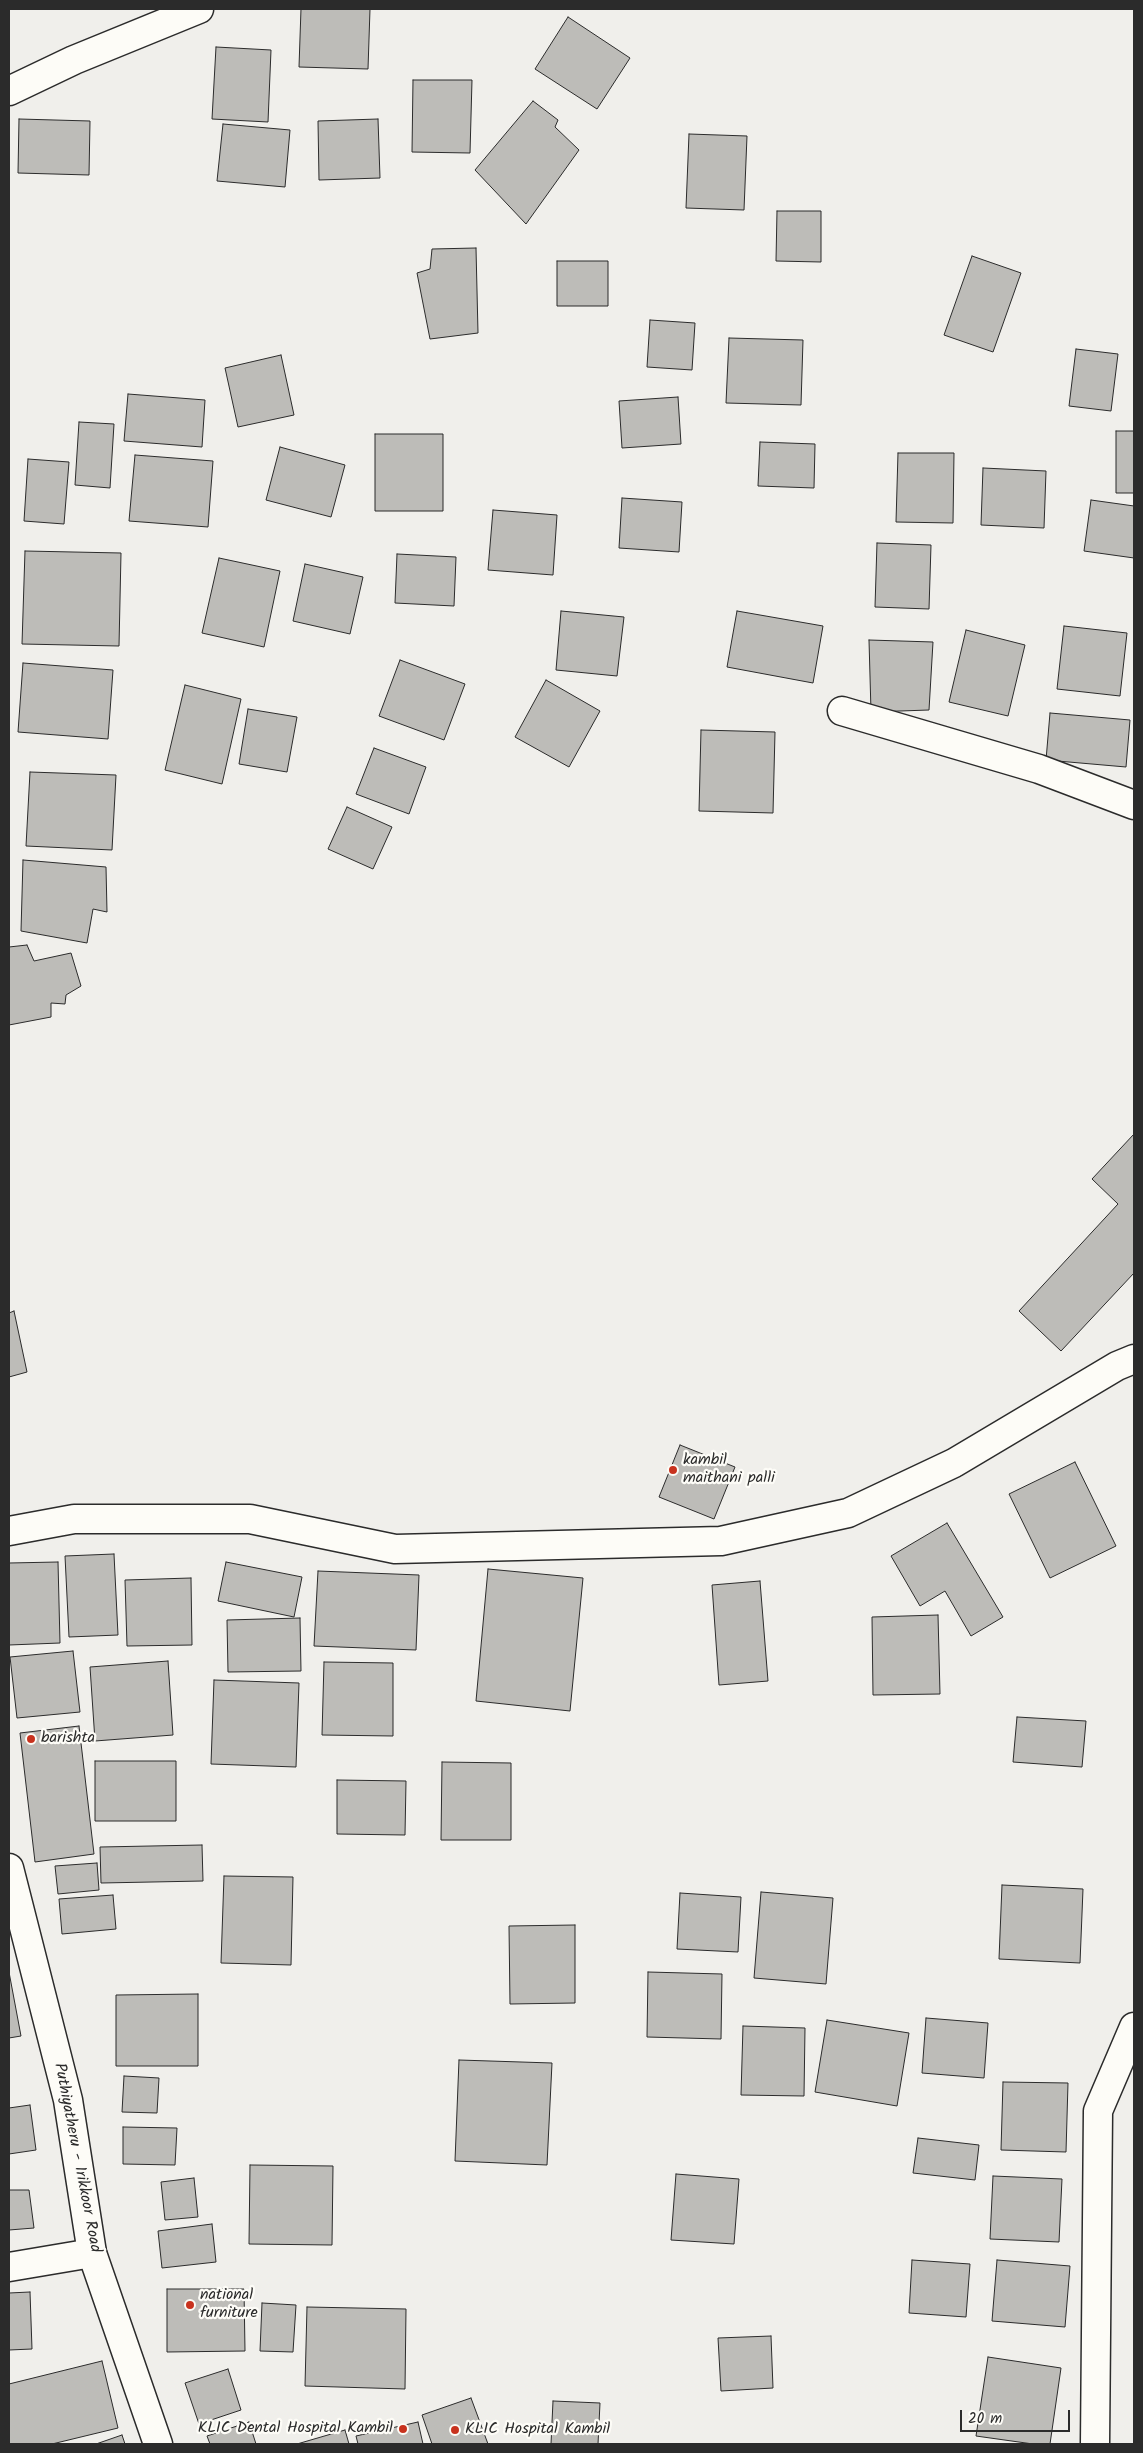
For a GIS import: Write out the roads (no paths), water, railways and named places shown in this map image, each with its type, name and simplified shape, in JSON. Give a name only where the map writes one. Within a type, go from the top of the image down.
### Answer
[{"type":"street","points":[[9,91],[74,60],[200,9]]},
{"type":"street","points":[[842,711],[1039,769],[1134,805]]},
{"type":"street","points":[[9,1531],[74,1519],[250,1519],[395,1549],[721,1541],[848,1513],[954,1463],[1117,1366],[1134,1359]]},
{"type":"street","name":"Puthiyatheru - Irikkoor Road","points":[[9,1868],[68,2100],[92,2253],[158,2444]]},
{"type":"street","points":[[1095,2444],[1098,2111],[1134,2027]]},
{"type":"street","points":[[9,2267],[92,2253]]},
{"type":"place","name":"kambil maithani palli","points":[[673,1470]]},
{"type":"place","name":"barishta","points":[[31,1739]]},
{"type":"place","name":"national furniture","points":[[190,2305]]},
{"type":"place","name":"KLIC Dental Hospital Kambil","points":[[403,2429]]},
{"type":"place","name":"KLIC Hospital Kambil","points":[[455,2430]]}]
